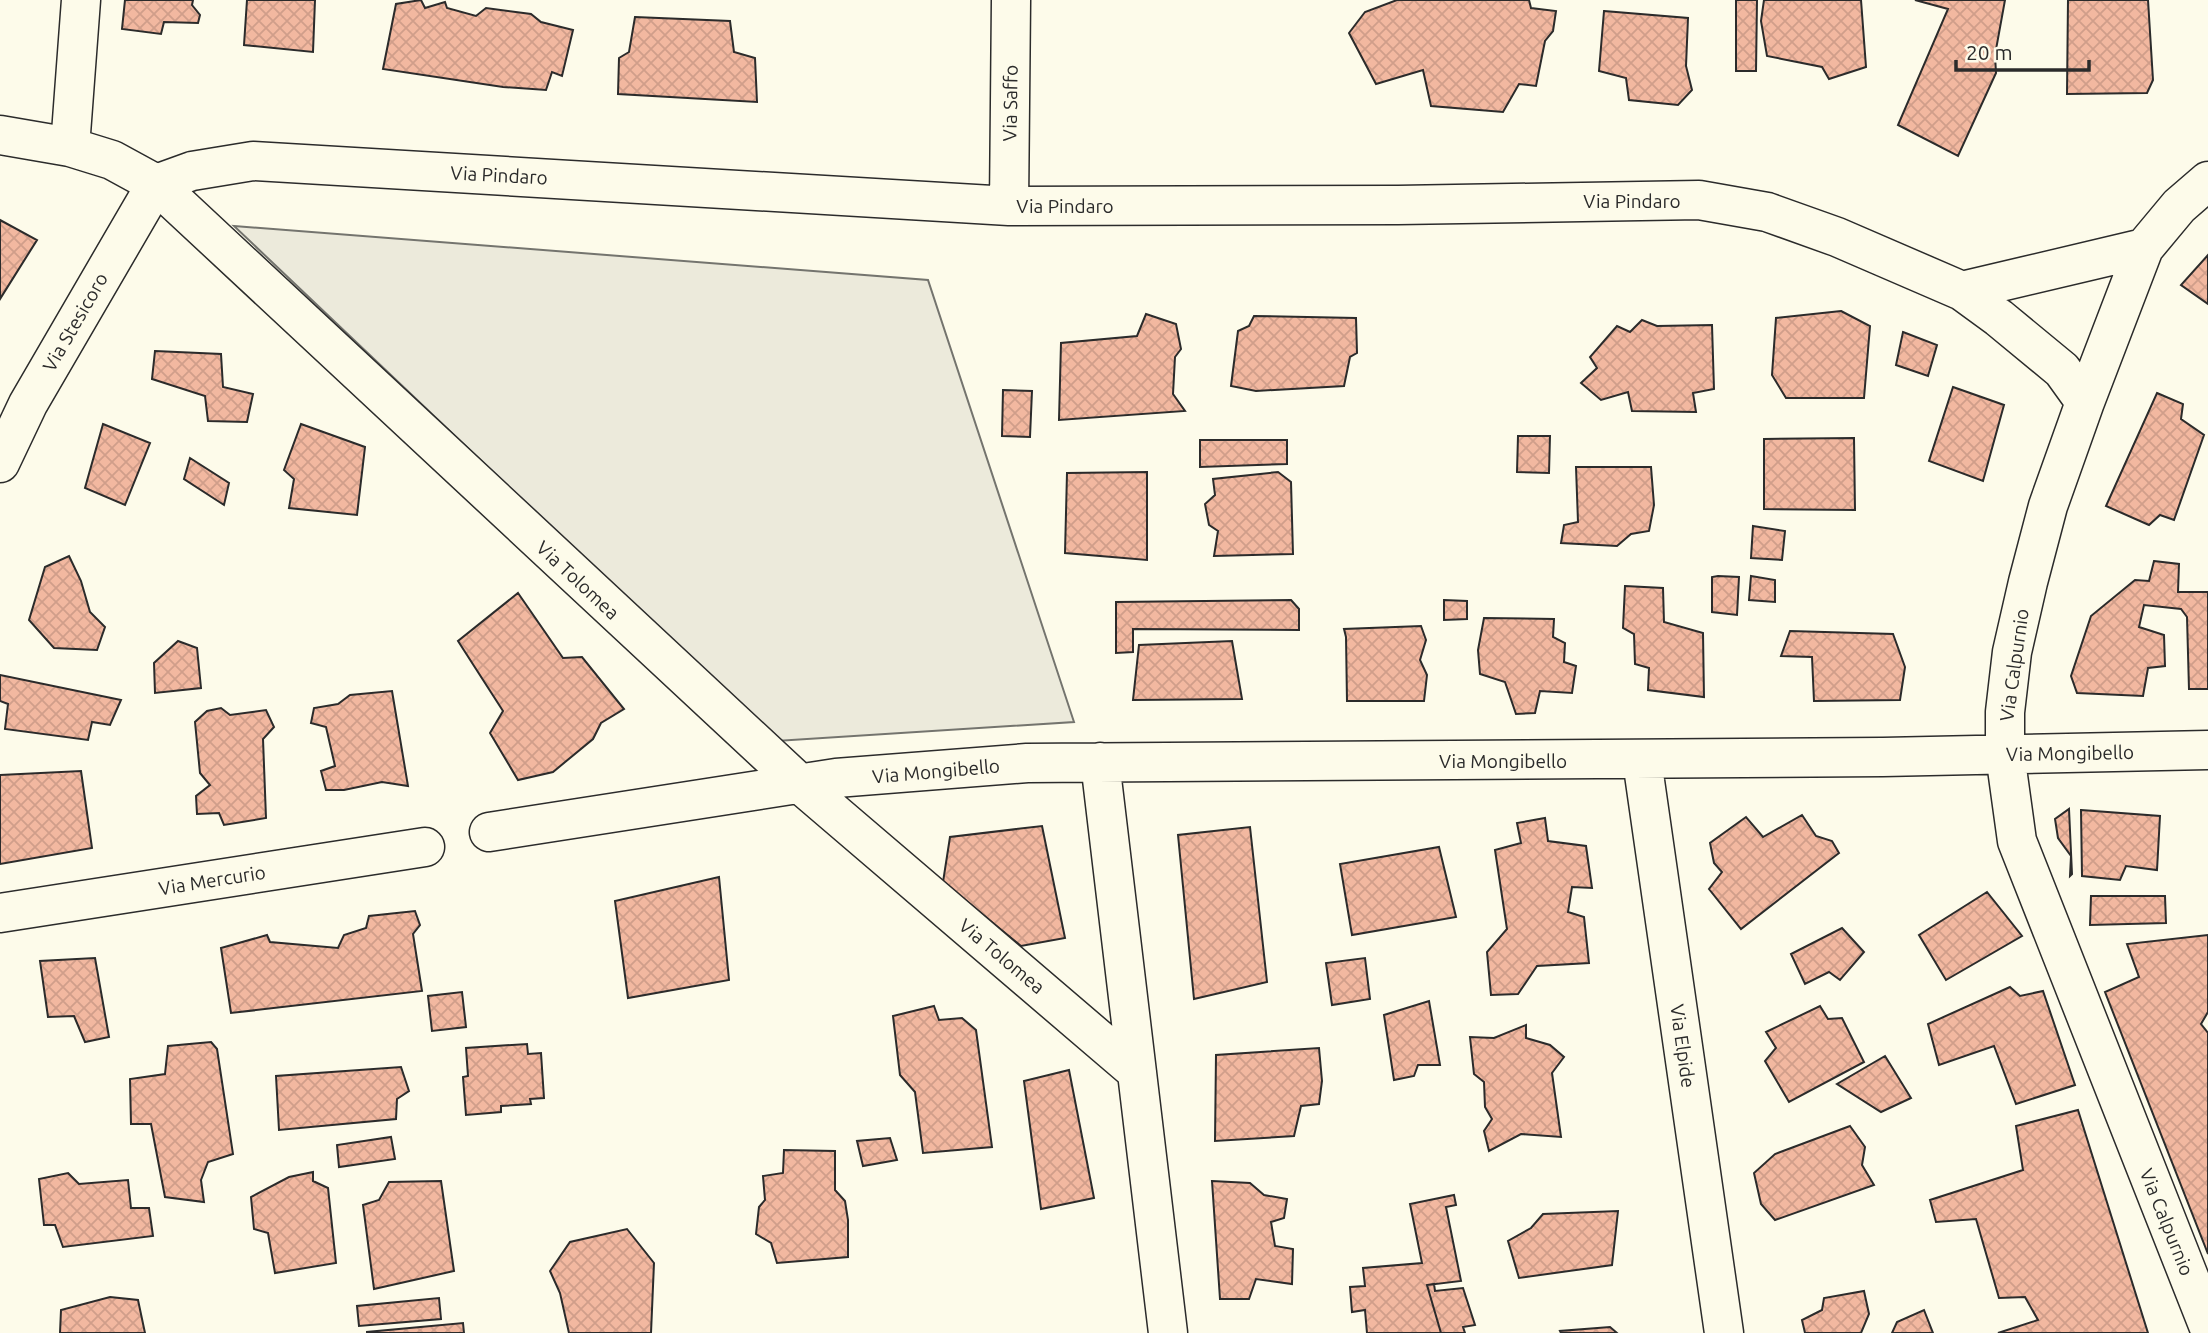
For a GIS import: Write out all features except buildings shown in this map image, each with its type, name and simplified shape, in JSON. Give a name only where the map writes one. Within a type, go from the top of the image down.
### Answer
[{"type":"street","points":[[70,147],[81,0]]},
{"type":"street","name":"Via Saffo","points":[[1009,206],[1011,0]]},
{"type":"street","name":"Via Tolomea","points":[[0,135],[70,147],[112,160],[156,184],[799,783],[1137,1072]]},
{"type":"street","name":"Via Pindaro","points":[[156,184],[192,171],[253,160],[1009,206],[1398,205],[1699,200],[1767,212],[1837,237],[1962,291],[1999,317],[2062,370],[2085,402]]},
{"type":"street","name":"Via Calpurnio","points":[[2208,181],[2179,206],[2144,248],[2085,402],[2048,506],[2028,582],[2012,652],[2005,712],[2005,754],[2017,841],[2208,1325]]},
{"type":"street","name":"Via Stesicoro","points":[[0,463],[28,404],[156,184]]},
{"type":"street","points":[[1962,291],[2144,248]]},
{"type":"street","name":"Via Mongibello","points":[[489,832],[799,783],[1027,763],[1642,760],[2208,750]]},
{"type":"street","name":"Via Elpide","points":[[1642,760],[1724,1333]]},
{"type":"street","points":[[1100,762],[1168,1333]]},
{"type":"street","name":"Via Mercurio","points":[[0,913],[425,847]]},
{"type":"shaded area","points":[[234,226],[928,280],[1074,722],[776,741]]}]
